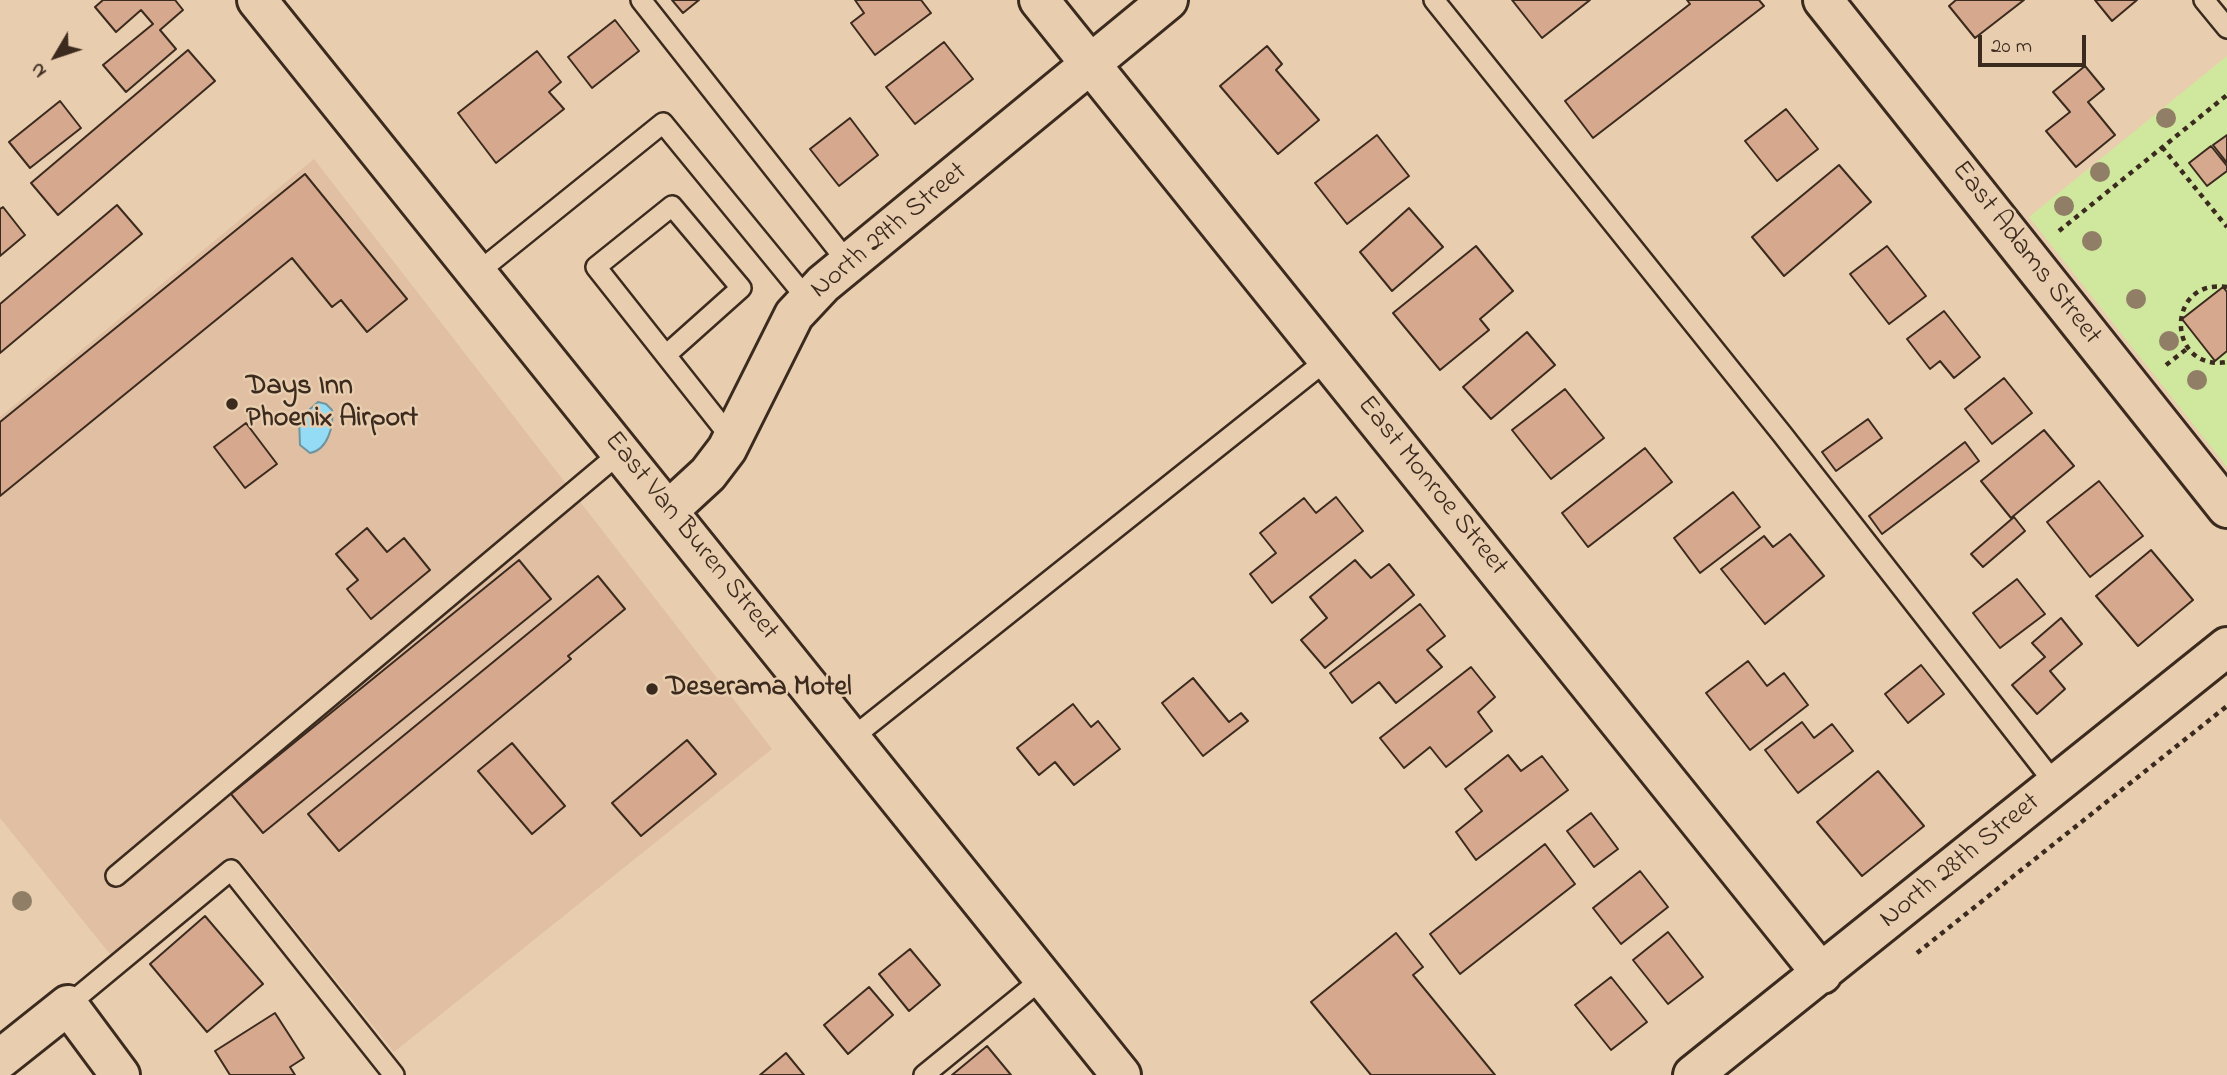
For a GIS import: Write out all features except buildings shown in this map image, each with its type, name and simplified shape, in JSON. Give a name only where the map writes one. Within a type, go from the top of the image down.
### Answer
[{"type":"street","name":"East Van Buren Street","points":[[257,0],[1122,1075]]},
{"type":"street","name":"East Monroe Street","points":[[1039,0],[1822,974]]},
{"type":"street","name":"North 29th Street","points":[[669,510],[708,474],[732,439],[794,315],[808,300],[1168,0]]},
{"type":"street","name":"East Adams Street","points":[[1823,0],[2227,508]]},
{"type":"street","name":"North 28th Street","points":[[1693,1075],[2227,648]]},
{"type":"street","points":[[0,1059],[68,1004],[120,1075]]},
{"type":"lane","points":[[641,0],[849,264]]},
{"type":"lane","points":[[1434,0],[2056,785]]},
{"type":"lane","points":[[2204,0],[2227,29]]},
{"type":"lane","points":[[477,273],[663,124],[808,300]]},
{"type":"lane","points":[[666,355],[741,288],[672,206],[596,267],[732,439]]},
{"type":"lane","points":[[852,738],[1328,359]]},
{"type":"lane","points":[[116,876],[621,452]]},
{"type":"lane","points":[[68,1004],[232,870],[394,1075]]},
{"type":"lane","points":[[924,1075],[1043,978]]},
{"type":"path","points":[[2059,231],[2227,95]]},
{"type":"path","points":[[2162,147],[2227,227]]},
{"type":"path","points":[[2227,287],[2212,287],[2190,299],[2180,322],[2188,348],[2207,361],[2227,362]]},
{"type":"path","points":[[2166,365],[2188,348]]},
{"type":"path","points":[[1917,953],[2227,706]]},
{"type":"shaded area","points":[[314,159],[772,749],[394,1052],[237,857],[114,959],[0,818],[0,417]]},
{"type":"green space","points":[[2227,56],[2227,467],[2029,217]]},
{"type":"water","points":[[318,402],[326,404],[332,410],[332,423],[325,442],[310,453],[300,445],[299,419]]},
{"type":"place","name":"Days Inn Phoenix Airport","points":[[232,404]]},
{"type":"place","name":"Deserama Motel","points":[[652,689]]}]
